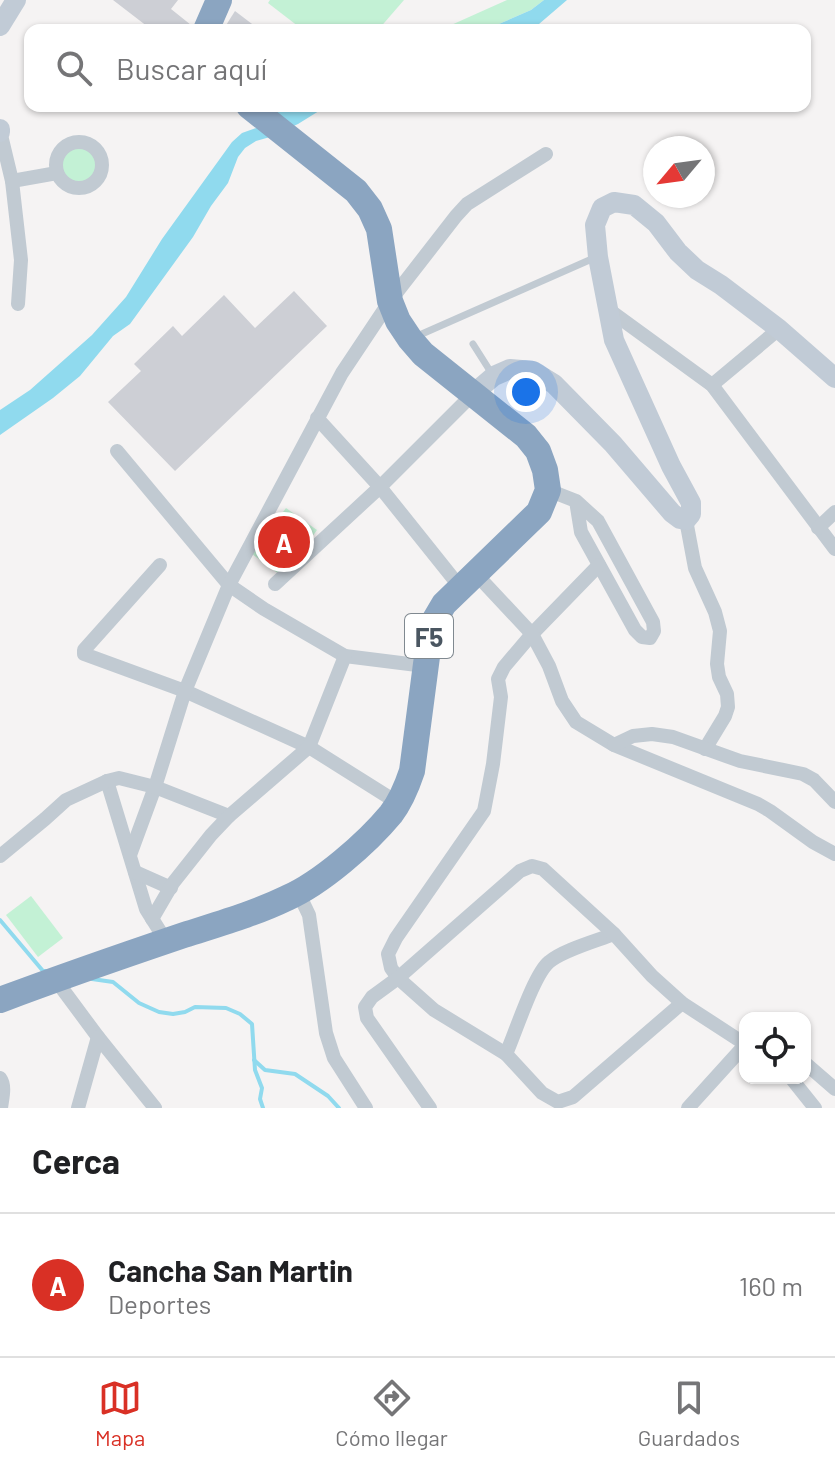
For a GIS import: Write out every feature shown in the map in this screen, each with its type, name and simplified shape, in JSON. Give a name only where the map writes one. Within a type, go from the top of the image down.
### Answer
[{"type":"highway","points":[[209,24],[219,0]]},
{"type":"highway","points":[[256,112],[356,191],[370,209],[379,229],[390,301],[398,321],[423,354],[526,436],[538,451],[548,490]]},
{"type":"highway","name":"F5","points":[[0,1000],[55,979],[159,930],[244,915],[289,897],[336,866],[371,834],[391,814],[407,788],[412,771],[431,626],[444,604],[539,512],[548,490]]},
{"type":"street","points":[[1,23],[16,0]]},
{"type":"street","points":[[0,131],[12,181],[21,260],[18,304]]},
{"type":"street","points":[[130,855],[185,691],[229,585],[342,373],[390,301],[467,204],[546,154]]},
{"type":"street","points":[[12,181],[57,173]]},
{"type":"street","points":[[686,520],[691,514],[691,503],[614,340],[595,225],[602,208],[614,202],[634,205],[656,223],[678,252],[697,270],[779,329],[835,378]]},
{"type":"street","points":[[609,310],[712,385],[835,549]]},
{"type":"street","points":[[712,385],[779,329]]},
{"type":"street","points":[[275,584],[380,487],[473,394],[494,376],[510,369],[533,371],[554,384],[613,444],[672,513],[686,520]]},
{"type":"street","points":[[317,418],[468,580],[532,634],[549,666],[562,701],[576,722],[614,745],[758,804],[835,854]]},
{"type":"street","points":[[117,451],[229,585],[345,656],[425,666]]},
{"type":"street","points":[[548,490],[576,501],[598,521],[653,622],[654,631],[650,638],[642,637],[635,630],[581,532],[576,501]]},
{"type":"street","points":[[818,528],[835,512]]},
{"type":"street","points":[[686,520],[695,568],[720,631],[717,664],[727,694],[725,716],[705,749]]},
{"type":"street","points":[[160,565],[84,650],[84,654],[185,691],[309,747],[398,803]]},
{"type":"street","points":[[599,565],[504,667],[498,679],[501,697],[484,811],[388,954],[391,968],[398,978],[434,1010],[506,1054],[542,1093],[558,1102],[573,1097],[682,1003]]},
{"type":"street","points":[[159,930],[171,888],[211,835],[309,747],[345,656]]},
{"type":"street","points":[[614,745],[633,736],[652,734],[673,737],[751,764],[803,774],[814,780],[835,802]]},
{"type":"street","points":[[0,856],[66,800],[119,778],[155,787],[229,816]]},
{"type":"street","points":[[107,781],[146,909],[159,930]]},
{"type":"street","points":[[430,1108],[367,1018],[365,1007],[372,997],[520,871],[532,866],[543,869],[614,934],[652,976],[682,1003],[739,1041]]},
{"type":"street","points":[[135,872],[171,888]]},
{"type":"street","points":[[298,892],[309,915],[326,1033],[334,1058],[366,1108]]},
{"type":"street","points":[[506,1054],[538,974],[548,962],[614,934]]},
{"type":"street","points":[[55,979],[155,1108]]},
{"type":"street","points":[[78,1108],[98,1037]]},
{"type":"street","points":[[688,1108],[739,1052]]},
{"type":"street","points":[[811,1068],[835,1089]]},
{"type":"street","points":[[0,1078],[3,1082],[1,1108]]},
{"type":"street","points":[[796,1084],[815,1108]]},
{"type":"lane","points":[[410,339],[598,257]]},
{"type":"lane","points":[[473,344],[494,376]]},
{"type":"green space","points":[[270,0],[404,0],[383,24],[295,24],[268,3]]},
{"type":"green space","points":[[507,0],[544,0],[531,10],[499,24],[453,24]]},
{"type":"green space","points":[[79,146],[92,152],[98,165],[92,178],[79,184],[66,178],[60,165],[66,152]]},
{"type":"green space","points":[[286,508],[317,530],[283,577],[252,554]]},
{"type":"green space","points":[[31,896],[63,938],[38,957],[6,915]]},
{"type":"water","points":[[544,0],[567,0],[539,24],[499,24],[531,10]]},
{"type":"water","points":[[275,112],[317,112],[245,148],[228,183],[193,237],[130,324],[113,336],[80,376],[0,435],[0,410],[30,390],[92,335],[126,297],[162,239],[232,142],[242,133],[259,127]]},
{"type":"building","points":[[113,0],[178,0],[171,9],[190,24],[144,24]]},
{"type":"building","points":[[235,11],[252,24],[227,24]]},
{"type":"building","points":[[294,291],[327,326],[175,471],[108,402],[141,371],[134,364],[173,326],[182,336],[224,295],[255,328]]},
{"type":"waterway","points":[[0,920],[46,971]]},
{"type":"waterway","points":[[92,979],[113,982],[139,1003],[159,1012],[173,1014],[195,1007],[226,1008],[240,1014],[252,1024],[255,1070],[262,1088],[260,1099],[263,1108]]},
{"type":"waterway","points":[[254,1060],[265,1070],[295,1074],[328,1096],[339,1108]]},
{"type":"place","name":"Cancha San Martin","points":[[284,542]]}]
